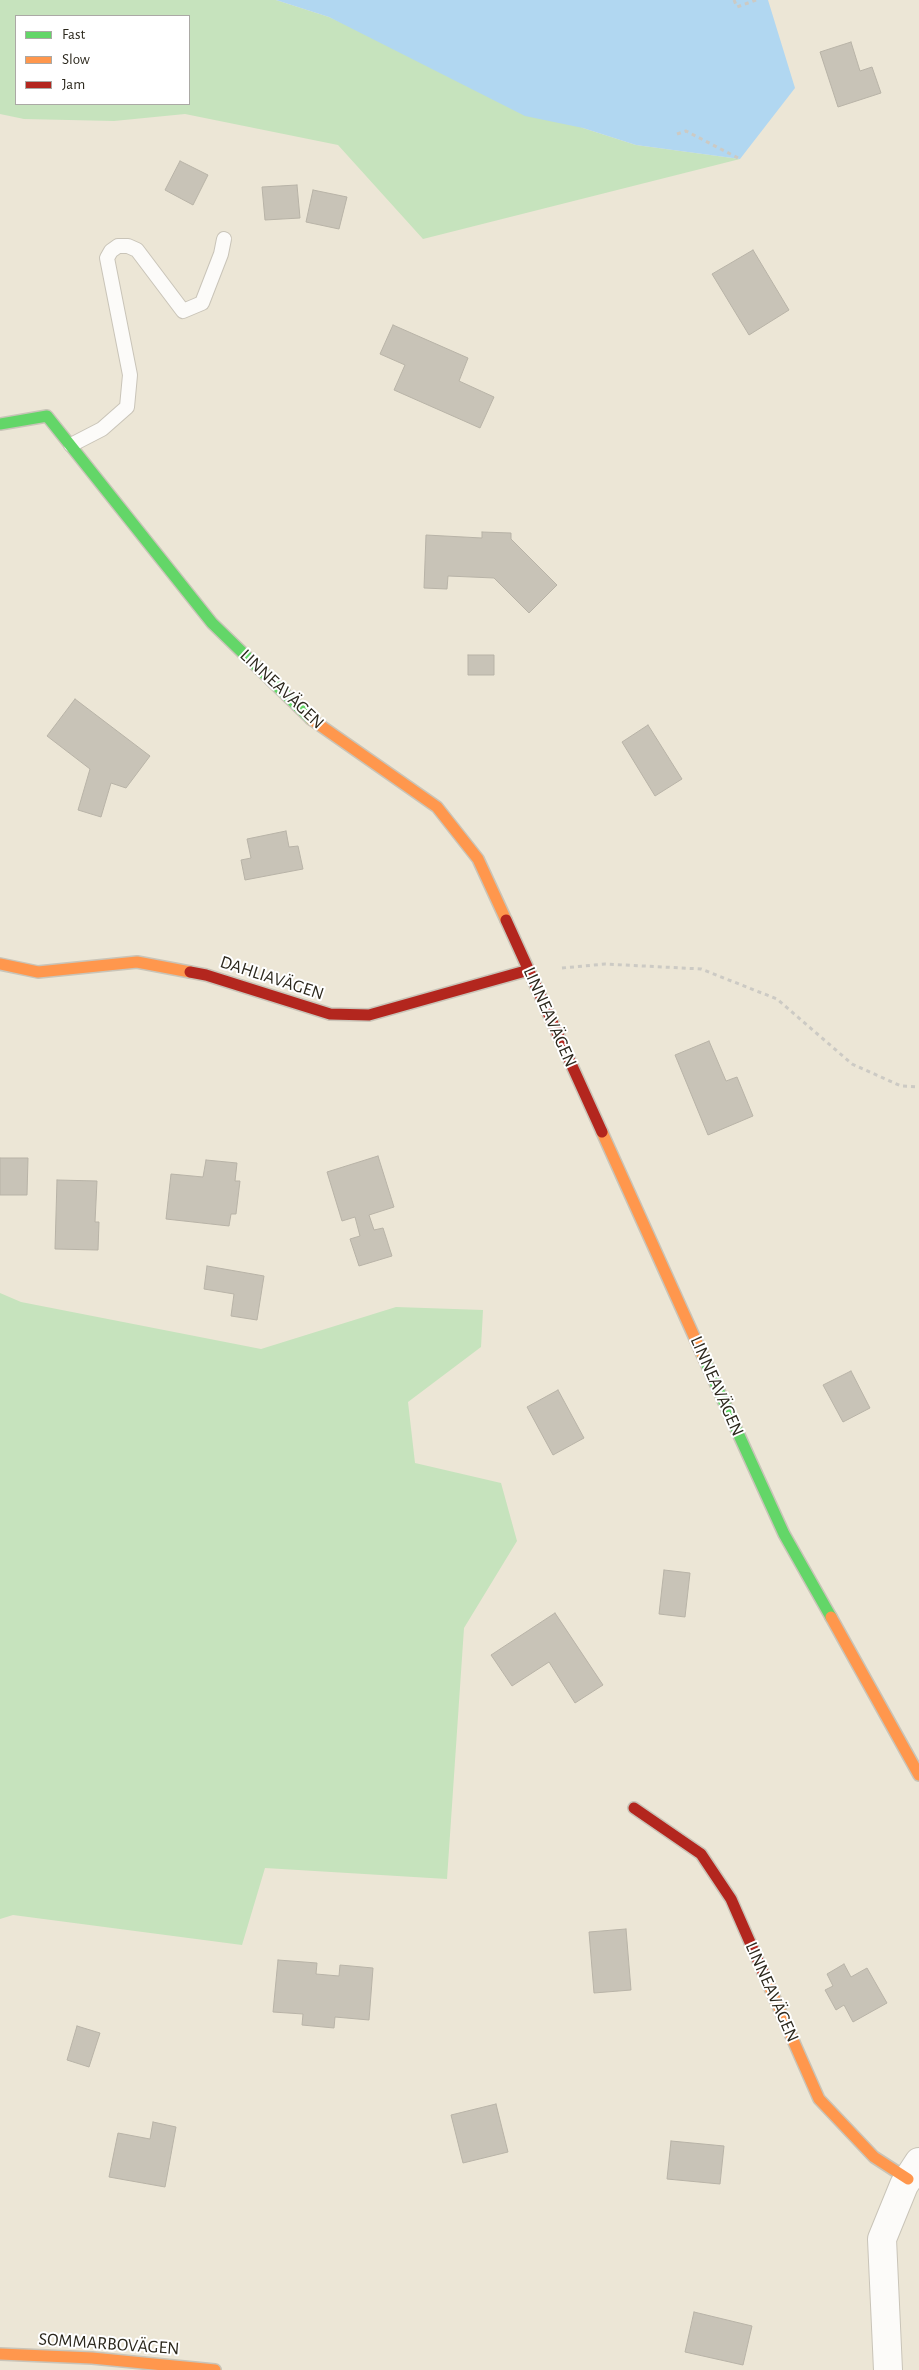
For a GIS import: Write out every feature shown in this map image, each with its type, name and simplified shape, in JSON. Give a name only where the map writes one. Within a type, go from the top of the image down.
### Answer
[{"type":"street","name":"LINNEAVÄGEN","points":[[0,424],[47,416],[212,622],[310,719],[437,807],[478,860],[784,1534],[919,1775]]},
{"type":"street","name":"DAHLIAVÄGEN","points":[[0,964],[38,972],[137,962],[206,975],[330,1014],[369,1016],[529,970]]},
{"type":"street","name":"LINNEAVÄGEN","points":[[634,1808],[701,1854],[731,1898],[819,2099],[874,2157],[913,2171],[882,2239],[888,2370]]},
{"type":"street","name":"SOMMARBOVÄGEN","points":[[0,2354],[92,2358],[215,2370]]},
{"type":"lane","points":[[71,444],[102,430],[127,407],[130,375],[107,258],[111,251],[118,246],[128,246],[137,250],[182,311],[202,304],[221,254],[224,239]]},
{"type":"path","points":[[734,0],[737,7],[756,0]]},
{"type":"path","points":[[677,134],[686,131],[740,159]]},
{"type":"path","points":[[529,970],[605,964],[701,969],[777,999],[852,1064],[901,1086],[919,1087]]},
{"type":"green space","points":[[0,0],[276,0],[329,17],[583,128],[636,145],[740,159],[423,239],[338,145],[185,114],[114,121],[24,119],[0,114]]},
{"type":"green space","points":[[0,1293],[21,1302],[261,1349],[396,1307],[483,1310],[481,1347],[408,1402],[415,1463],[501,1483],[517,1541],[464,1628],[447,1879],[265,1868],[242,1945],[13,1915],[0,1919]]},
{"type":"water","points":[[276,0],[768,0],[795,88],[740,159],[636,145],[583,128],[525,116],[329,17]]},
{"type":"building","points":[[851,42],[860,71],[872,67],[881,93],[838,107],[820,52]]},
{"type":"building","points":[[180,161],[208,175],[193,205],[165,190]]},
{"type":"building","points":[[297,185],[300,218],[265,220],[262,187]]},
{"type":"building","points":[[313,190],[347,197],[339,229],[306,222]]},
{"type":"building","points":[[753,250],[789,310],[749,335],[712,274]]},
{"type":"building","points":[[393,325],[468,358],[459,381],[494,397],[480,428],[394,390],[405,365],[380,354]]},
{"type":"building","points":[[482,532],[511,533],[511,539],[557,585],[529,613],[494,578],[448,576],[447,589],[424,588],[426,535],[482,538]]},
{"type":"building","points":[[468,655],[494,655],[494,675],[468,675]]},
{"type":"building","points":[[75,699],[150,756],[126,788],[111,783],[101,817],[78,810],[90,769],[47,736]]},
{"type":"building","points":[[648,725],[682,779],[655,796],[622,742]]},
{"type":"building","points":[[286,831],[289,847],[298,846],[303,869],[245,880],[241,860],[251,858],[247,839]]},
{"type":"building","points":[[709,1041],[726,1081],[737,1077],[753,1116],[708,1135],[675,1055]]},
{"type":"building","points":[[378,1156],[394,1207],[369,1215],[374,1230],[383,1228],[392,1256],[359,1266],[350,1239],[360,1236],[355,1217],[342,1221],[327,1172]]},
{"type":"building","points":[[0,1158],[28,1158],[27,1195],[0,1195]]},
{"type":"building","points":[[206,1160],[237,1163],[235,1181],[240,1181],[236,1214],[231,1214],[229,1226],[166,1219],[171,1174],[203,1177]]},
{"type":"building","points":[[57,1180],[97,1181],[95,1222],[99,1222],[98,1250],[55,1249]]},
{"type":"building","points":[[207,1266],[264,1276],[257,1320],[231,1316],[234,1294],[204,1289]]},
{"type":"building","points":[[851,1371],[870,1408],[843,1422],[823,1385]]},
{"type":"building","points":[[558,1390],[584,1438],[553,1455],[527,1407]]},
{"type":"building","points":[[664,1570],[690,1573],[685,1617],[659,1614]]},
{"type":"building","points":[[555,1613],[603,1685],[575,1703],[549,1662],[512,1686],[491,1655]]},
{"type":"building","points":[[626,1929],[631,1990],[594,1993],[589,1932]]},
{"type":"building","points":[[278,1960],[317,1963],[316,1974],[339,1976],[340,1965],[373,1968],[369,2020],[335,2017],[334,2028],[302,2025],[303,2014],[273,2012]]},
{"type":"building","points":[[844,1964],[851,1977],[867,1968],[887,2003],[853,2022],[844,2005],[836,2010],[825,1990],[833,1986],[827,1974]]},
{"type":"building","points":[[77,2026],[100,2033],[89,2067],[67,2060]]},
{"type":"building","points":[[496,2104],[508,2152],[463,2163],[451,2115]]},
{"type":"building","points":[[153,2122],[176,2127],[165,2187],[109,2177],[118,2133],[150,2139]]},
{"type":"building","points":[[671,2141],[724,2146],[720,2184],[667,2179]]},
{"type":"building","points":[[694,2312],[752,2326],[743,2365],[685,2352]]},
{"type":"traffic: fast","points":[[0,424],[47,416],[212,623],[311,719]]},
{"type":"traffic: fast","points":[[702,1354],[784,1534],[831,1617]]},
{"type":"traffic: slow","points":[[311,719],[437,807],[478,859],[506,920]]},
{"type":"traffic: slow","points":[[0,964],[38,972],[137,962],[190,972]]},
{"type":"traffic: slow","points":[[602,1132],[702,1354]]},
{"type":"traffic: slow","points":[[831,1617],[919,1775]]},
{"type":"traffic: slow","points":[[763,1972],[819,2099],[874,2157],[908,2179]]},
{"type":"traffic: slow","points":[[0,2354],[92,2358],[215,2370]]},
{"type":"traffic: jam","points":[[506,920],[602,1132]]},
{"type":"traffic: jam","points":[[190,972],[206,975],[330,1014],[369,1015],[529,970]]},
{"type":"traffic: jam","points":[[634,1808],[701,1854],[731,1899],[763,1972]]}]
